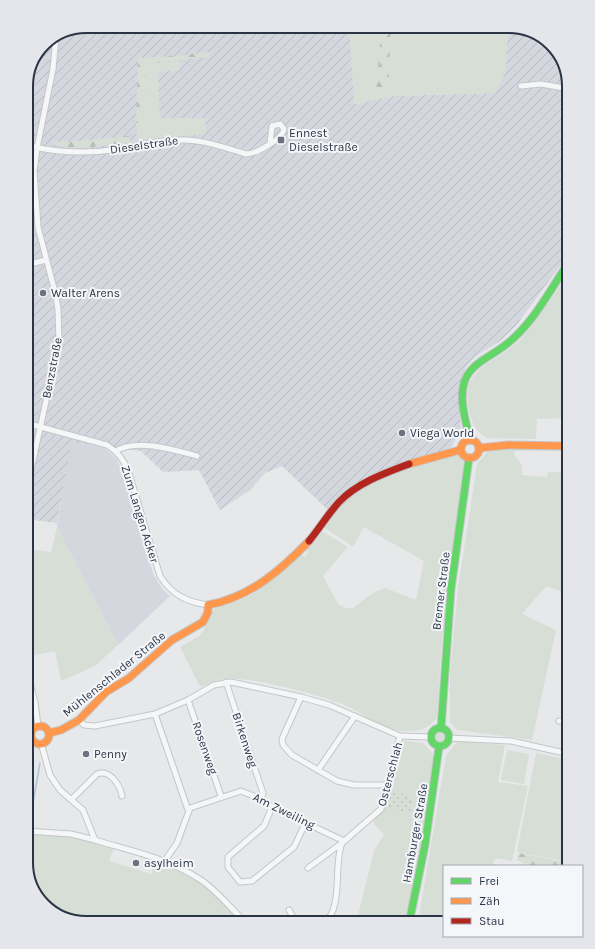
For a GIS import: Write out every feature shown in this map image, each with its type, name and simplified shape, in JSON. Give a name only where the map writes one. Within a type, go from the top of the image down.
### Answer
[{"type":"main road","points":[[470,440],[463,405],[465,378],[473,367],[508,343],[521,330],[562,272]]},
{"type":"main road","points":[[470,440],[477,443],[479,448],[475,456],[469,458],[464,456],[460,450],[462,443],[470,440]]},
{"type":"main road","points":[[479,448],[508,446],[562,446]]},
{"type":"main road","points":[[208,605],[228,602],[245,594],[266,579],[319,530],[341,499],[359,486],[379,476],[443,452],[460,450]]},
{"type":"main road","name":"Bremer Straße","points":[[441,728],[450,603],[469,458]]},
{"type":"main road","name":"Mühlenschlader Straße","points":[[49,733],[61,730],[79,720],[106,692],[129,678],[172,640],[203,622],[208,612],[208,605]]},
{"type":"main road","points":[[33,729],[38,726],[44,727],[49,733],[48,739],[41,743],[33,739]]},
{"type":"main road","points":[[441,728],[447,732],[449,738],[447,744],[439,747],[432,742],[431,737],[434,730],[441,728]]},
{"type":"main road","name":"Hamburger Straße","points":[[411,916],[425,845],[439,747]]},
{"type":"street","name":"Benzstraße","points":[[33,460],[59,342],[58,309],[51,275],[38,227],[34,171],[37,148],[53,69],[56,43]]},
{"type":"street","points":[[520,86],[541,84],[562,88]]},
{"type":"street","name":"Dieselstraße","points":[[33,147],[69,152],[86,152],[168,140],[186,140],[208,142],[246,154],[252,154],[270,143]]},
{"type":"street","points":[[33,263],[46,260]]},
{"type":"street","name":"Zum Langen Acker","points":[[33,424],[108,445],[116,450],[128,470],[160,576],[171,590],[179,597],[188,601],[208,605]]},
{"type":"street","points":[[116,450],[122,447],[160,447],[197,456]]},
{"type":"street","points":[[79,720],[84,725],[95,726],[155,714],[188,700],[214,685],[226,682],[301,697],[355,716],[400,736],[431,737]]},
{"type":"street","name":"Birkenweg","points":[[226,682],[263,794],[261,799]]},
{"type":"street","points":[[301,697],[282,738],[283,745],[292,755],[346,784],[389,785]]},
{"type":"street","points":[[33,698],[38,726]]},
{"type":"street","name":"Rosenweg","points":[[188,700],[221,796]]},
{"type":"street","points":[[155,714],[188,810],[177,843],[164,862]]},
{"type":"street","points":[[318,770],[355,716]]},
{"type":"street","name":"Osterschlah","points":[[308,868],[376,816],[381,809],[389,785],[400,736]]},
{"type":"street","points":[[449,738],[511,741],[562,752]]},
{"type":"street","points":[[41,743],[50,774],[60,790],[72,799],[87,815],[95,840]]},
{"type":"street","points":[[72,799],[97,774],[101,772],[109,775],[121,789],[122,796]]},
{"type":"street","name":"Am Zweiling","points":[[188,810],[221,796],[241,791],[261,799],[272,807],[306,822],[343,842]]},
{"type":"street","points":[[272,807],[264,826],[228,857],[228,867],[240,882],[252,881],[294,847],[306,822]]},
{"type":"street","points":[[33,831],[70,834],[95,840],[164,862],[201,880],[239,916]]},
{"type":"street","points":[[331,916],[334,907],[337,864],[343,842]]},
{"type":"street","points":[[289,910],[292,916]]},
{"type":"shaded area","points":[[86,33],[350,33],[355,104],[394,96],[494,93],[506,72],[507,33],[519,34],[532,38],[549,51],[557,63],[562,79],[562,263],[515,327],[500,341],[476,356],[466,367],[458,394],[461,429],[451,448],[362,480],[341,494],[328,510],[282,466],[265,473],[250,490],[220,510],[199,470],[163,472],[141,451],[71,443],[57,523],[33,520],[33,82],[37,66],[48,48],[66,37]]},
{"type":"shaded area","points":[[70,443],[103,447],[117,459],[123,474],[153,574],[163,590],[170,596],[118,645],[57,527]]},
{"type":"green space","points":[[349,33],[507,33],[506,72],[494,93],[394,96],[354,104]]},
{"type":"green space","points":[[381,33],[391,33],[388,92],[376,93]]},
{"type":"green space","points":[[209,52],[209,57],[146,64],[143,122],[136,123],[138,58]]},
{"type":"green space","points":[[180,61],[180,70],[158,72],[160,118],[206,118],[205,134],[137,140],[136,123],[143,122],[146,64]]},
{"type":"green space","points":[[130,136],[131,143],[70,149],[53,144],[53,141],[67,142]]},
{"type":"green space","points":[[562,283],[562,418],[537,419],[536,439],[487,438],[480,434],[472,421],[467,398],[469,386],[473,377],[480,369],[510,349],[520,340]]},
{"type":"green space","points":[[507,448],[562,448],[562,451],[514,451],[515,456],[522,465],[522,475],[547,477],[548,472],[562,472],[562,592],[546,586],[522,614],[556,630],[532,740],[457,730],[450,722],[450,672],[458,589],[477,464],[489,450]]},
{"type":"green space","points":[[457,455],[462,459],[465,475],[448,584],[442,641],[437,718],[433,722],[426,728],[418,730],[395,730],[381,725],[347,706],[336,702],[285,687],[249,680],[223,679],[200,687],[180,647],[201,635],[208,622],[210,614],[217,607],[233,603],[251,595],[301,553],[304,557],[308,554],[307,548],[323,532],[348,547],[323,576],[338,604],[346,608],[353,608],[373,593],[385,588],[416,600],[424,561],[364,527],[353,547],[325,528],[342,503],[355,492],[396,472]]},
{"type":"green space","points":[[57,527],[118,645],[95,666],[61,681],[55,651],[33,656],[33,554],[34,550],[51,552]]},
{"type":"green space","points":[[438,732],[442,732],[444,733],[444,741],[438,742],[435,739],[435,735]]},
{"type":"green space","points":[[405,741],[423,743],[434,755],[426,829],[407,916],[358,916],[374,851],[384,835],[373,822],[384,809],[400,747]]},
{"type":"green space","points":[[458,741],[505,745],[498,782],[528,786],[512,861],[495,858],[492,865],[443,865],[443,916],[419,916],[446,755]]},
{"type":"green space","points":[[507,750],[529,754],[524,784],[501,780]]},
{"type":"green space","points":[[536,753],[562,759],[562,861],[517,852]]},
{"type":"green space","points":[[389,792],[413,796],[410,813],[386,808]]},
{"type":"green space","points":[[33,833],[80,837],[115,846],[109,861],[151,874],[156,861],[170,866],[203,886],[235,916],[82,916],[63,911],[46,898],[38,886],[33,863]]},
{"type":"green space","points":[[519,853],[562,862],[562,865],[527,865],[517,860]]},
{"type":"waterway","points":[[33,803],[40,763]]},
{"type":"traffic: fast","points":[[470,440],[462,402],[463,387],[468,374],[482,361],[514,338],[532,318],[562,273]]},
{"type":"traffic: fast","points":[[441,728],[451,589],[469,458]]},
{"type":"traffic: fast","points":[[440,728],[446,731],[449,737],[446,743],[440,746],[434,743],[431,737],[434,731],[440,728]]},
{"type":"traffic: fast","points":[[410,916],[425,845],[439,747]]},
{"type":"traffic: slow","points":[[470,440],[476,443],[479,449],[476,455],[470,458],[464,455],[461,449],[464,443],[470,440]]},
{"type":"traffic: slow","points":[[479,448],[508,445],[562,446]]},
{"type":"traffic: slow","points":[[409,464],[460,450]]},
{"type":"traffic: slow","points":[[49,733],[61,730],[79,720],[106,692],[129,678],[172,640],[203,622],[208,612],[208,605],[237,596],[251,589],[287,563],[309,541]]},
{"type":"traffic: slow","points":[[33,730],[40,726],[46,729],[49,735]]},
{"type":"traffic: slow","points":[[33,740],[40,744],[46,741],[49,735]]},
{"type":"traffic: jam","points":[[309,541],[346,495],[372,479],[409,464]]},
{"type":"place","name":"Ennest Dieselstraße","points":[[281,140]]},
{"type":"place","name":"Walter Arens","points":[[43,293]]},
{"type":"place","name":"Viega World","points":[[402,433]]},
{"type":"place","name":"Penny","points":[[86,754]]},
{"type":"place","name":"asylheim","points":[[136,863]]}]
